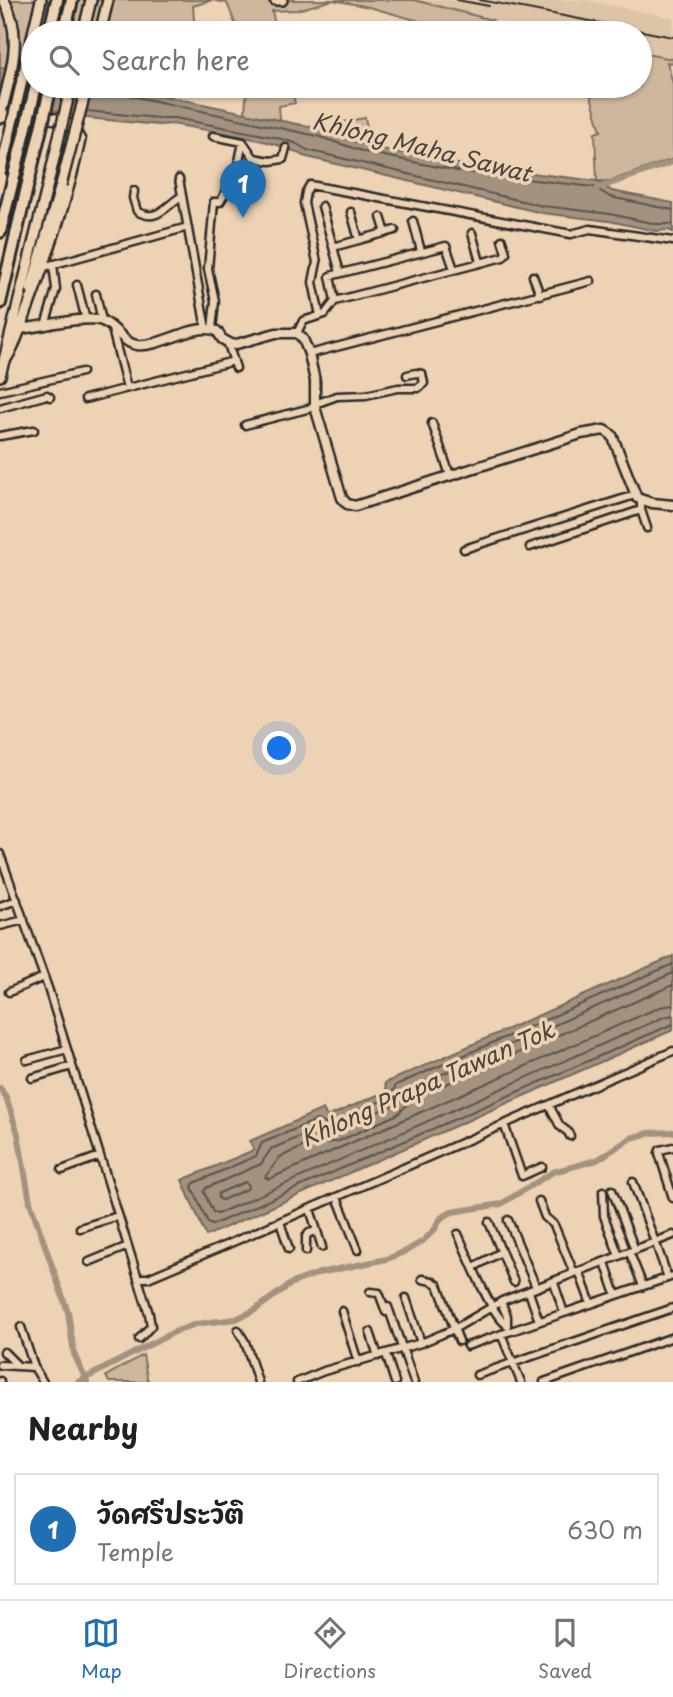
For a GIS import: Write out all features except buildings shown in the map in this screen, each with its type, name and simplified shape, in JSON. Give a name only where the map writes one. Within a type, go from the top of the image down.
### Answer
[{"type":"highway","points":[[52,21],[57,0]]},
{"type":"highway","points":[[67,21],[72,0]]},
{"type":"highway","points":[[0,232],[33,98]]},
{"type":"highway","points":[[0,303],[48,98]]},
{"type":"main road","points":[[3,364],[12,350],[29,304],[49,265],[80,140],[72,126],[60,120],[22,112],[0,118],[15,48],[13,20],[4,0]]},
{"type":"main road","points":[[36,21],[41,0]]},
{"type":"main road","points":[[86,21],[91,0]]},
{"type":"main road","points":[[103,21],[108,0]]},
{"type":"main road","points":[[275,0],[282,0]]},
{"type":"main road","points":[[0,174],[21,85]]},
{"type":"main road","points":[[0,376],[68,98]]},
{"type":"main road","points":[[29,304],[32,282],[84,98]]},
{"type":"street","points":[[213,136],[243,142],[254,158],[270,162],[283,159],[286,148]]},
{"type":"street","points":[[209,329],[215,301],[208,269],[214,202],[220,202],[238,166],[243,142]]},
{"type":"street","points":[[85,399],[235,364],[228,344],[209,329],[179,179]]},
{"type":"street","points":[[320,316],[313,282],[317,262],[304,202],[310,185],[571,234],[590,229],[673,241]]},
{"type":"street","points":[[134,191],[132,198],[137,211],[149,216],[167,209],[182,196]]},
{"type":"street","points":[[322,206],[340,273]]},
{"type":"street","points":[[351,212],[359,240]]},
{"type":"street","points":[[382,217],[386,233]]},
{"type":"street","points":[[413,221],[421,251]]},
{"type":"street","points":[[46,326],[56,289],[49,265],[188,227]]},
{"type":"street","points":[[333,247],[396,230]]},
{"type":"street","points":[[472,233],[480,262]]},
{"type":"street","points":[[297,333],[303,321],[325,314],[335,301],[505,256],[502,240]]},
{"type":"street","points":[[335,301],[329,278],[421,251],[446,246],[454,269]]},
{"type":"street","points":[[533,276],[540,295]]},
{"type":"street","points":[[309,354],[591,281]]},
{"type":"street","points":[[77,285],[86,320]]},
{"type":"street","points":[[96,294],[102,321]]},
{"type":"street","points":[[20,329],[86,320],[102,321],[113,327],[128,342],[140,346],[209,329]]},
{"type":"street","points":[[113,327],[127,388]]},
{"type":"street","points":[[228,344],[239,345],[276,333],[297,333],[303,339],[314,381],[315,406],[342,498],[347,504],[355,506],[581,434],[604,430],[612,435],[638,497],[647,528]]},
{"type":"street","points":[[0,391],[82,372]]},
{"type":"street","points":[[245,425],[315,406],[337,397],[366,395],[398,388],[418,388],[424,383],[422,374],[407,375]]},
{"type":"street","points":[[0,408],[50,397]]},
{"type":"street","points":[[432,423],[450,475]]},
{"type":"street","points":[[0,436],[34,430]]},
{"type":"street","points":[[464,549],[638,497],[672,502]]},
{"type":"street","points":[[530,547],[641,510]]},
{"type":"street","points":[[0,857],[44,977],[139,1278],[151,1322],[149,1330],[139,1339]]},
{"type":"street","points":[[0,906],[17,900]]},
{"type":"street","points":[[0,926],[24,920]]},
{"type":"street","points":[[9,992],[44,977]]},
{"type":"street","points":[[27,1060],[67,1049]]},
{"type":"street","points":[[139,1278],[145,1279],[170,1269],[673,1051]]},
{"type":"street","points":[[32,1078],[72,1066]]},
{"type":"street","points":[[549,1105],[560,1126],[570,1136]]},
{"type":"street","points":[[504,1124],[522,1176],[542,1167]]},
{"type":"street","points":[[673,1147],[660,1150],[659,1153],[673,1196]]},
{"type":"street","points":[[62,1170],[100,1156]]},
{"type":"street","points":[[467,1346],[505,1330],[671,1277],[655,1243],[633,1182]]},
{"type":"street","points":[[612,1190],[643,1286]]},
{"type":"street","points":[[603,1191],[604,1216],[619,1256]]},
{"type":"street","points":[[337,1197],[358,1250]]},
{"type":"street","points":[[539,1201],[545,1217],[554,1225],[591,1304]]},
{"type":"street","points":[[310,1209],[322,1247]]},
{"type":"street","points":[[80,1228],[118,1216]]},
{"type":"street","points":[[508,1220],[536,1287]]},
{"type":"street","points":[[280,1222],[289,1249]]},
{"type":"street","points":[[489,1222],[514,1282]]},
{"type":"street","points":[[306,1251],[306,1237],[317,1231]]},
{"type":"street","points":[[458,1234],[505,1330],[521,1382]]},
{"type":"street","points":[[297,1382],[324,1371],[421,1343],[536,1287],[633,1253],[673,1235]]},
{"type":"street","points":[[89,1262],[128,1246]]},
{"type":"street","points":[[474,1267],[501,1252]]},
{"type":"street","points":[[606,1265],[616,1295]]},
{"type":"street","points":[[422,1279],[438,1285],[459,1341]]},
{"type":"street","points":[[554,1283],[564,1313]]},
{"type":"street","points":[[370,1292],[379,1293],[414,1382]]},
{"type":"street","points":[[529,1292],[539,1321]]},
{"type":"street","points":[[406,1298],[421,1343]]},
{"type":"street","points":[[501,1302],[507,1316],[505,1330]]},
{"type":"street","points":[[388,1307],[401,1350]]},
{"type":"street","points":[[477,1375],[673,1308]]},
{"type":"street","points":[[342,1311],[358,1362]]},
{"type":"street","points":[[21,1326],[34,1367],[43,1382]]},
{"type":"street","points":[[238,1330],[245,1342],[258,1382]]},
{"type":"street","points":[[370,1332],[378,1356]]},
{"type":"street","points":[[544,1382],[673,1337]]},
{"type":"street","points":[[4,1352],[18,1365]]},
{"type":"street","points":[[386,1354],[396,1382]]},
{"type":"street","points":[[0,1365],[34,1367]]},
{"type":"shaded area","points":[[0,0],[212,0],[193,6],[194,21],[21,21],[21,70],[0,67]]},
{"type":"shaded area","points":[[212,0],[333,0],[297,10],[272,11],[274,21],[234,21],[227,3]]},
{"type":"shaded area","points":[[333,0],[414,0],[492,20],[419,21]]},
{"type":"shaded area","points":[[414,0],[585,0],[673,18],[673,59],[652,55],[652,21],[497,21]]},
{"type":"shaded area","points":[[652,55],[673,59],[673,63],[667,62],[673,84],[673,159],[610,181],[597,181],[595,133],[601,131],[591,98],[652,98]]},
{"type":"shaded area","points":[[246,98],[294,98],[295,103],[279,106],[280,120],[245,113]]},
{"type":"shaded area","points":[[365,118],[371,146],[340,136],[337,123]]},
{"type":"shaded area","points":[[143,1355],[148,1382],[109,1382],[106,1376]]},
{"type":"water","points":[[0,67],[21,70],[21,98],[174,98],[320,129],[367,146],[458,164],[597,181],[612,191],[673,203],[673,232],[542,213],[303,156],[276,145],[241,136],[173,124],[77,117],[0,95]]},
{"type":"water","name":"Khlong Prapa Tawan Tok","points":[[673,956],[673,1030],[206,1236],[182,1180],[254,1150],[250,1141],[323,1109],[327,1117],[387,1091],[385,1083]]},
{"type":"waterway","points":[[598,188],[673,162]]},
{"type":"waterway","points":[[0,1088],[6,1097],[18,1134],[30,1202],[68,1312],[74,1354],[87,1382]]},
{"type":"waterway","points":[[78,1382],[174,1332],[196,1324],[236,1319],[255,1310],[292,1283],[319,1273],[387,1259],[406,1251],[423,1241],[441,1218],[452,1212],[501,1204],[553,1172],[597,1160],[631,1138],[649,1133],[673,1132]]},
{"type":"railway","points":[[457,0],[489,6]]},
{"type":"railway","points":[[480,0],[590,21]]},
{"type":"railway","points":[[652,33],[673,37]]},
{"type":"place","name":"วัดศรีประวัติ","points":[[243,218]]},
{"type":"water label","name":"Khlong Maha Sawat","points":[[422,146]]}]
